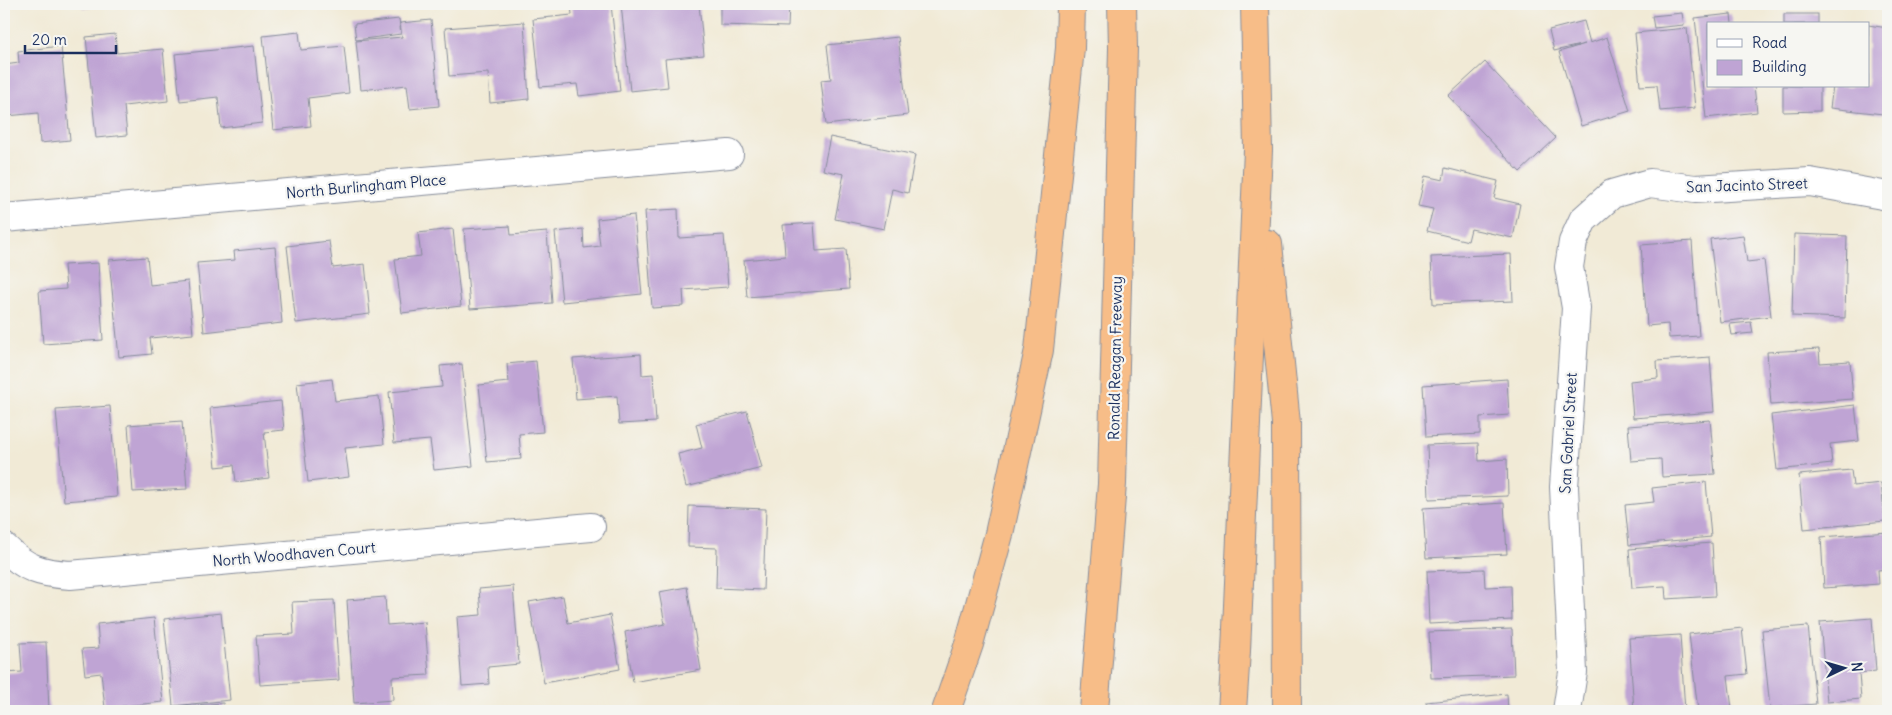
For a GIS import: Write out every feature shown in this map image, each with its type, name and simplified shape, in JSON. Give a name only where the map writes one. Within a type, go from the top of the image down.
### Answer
[{"type":"highway","points":[[946,711],[969,644],[997,543],[1040,350],[1070,48],[1072,4]]},
{"type":"highway","name":"Ronald Reagan Freeway","points":[[1094,711],[1112,484],[1123,48],[1122,4]]},
{"type":"highway","points":[[1232,711],[1258,150],[1255,4]]},
{"type":"highway","points":[[1258,150],[1286,423],[1287,711]]},
{"type":"street","name":"North Burlingham Place","points":[[4,218],[729,154]]},
{"type":"street","name":"San Jacinto Street","points":[[1635,187],[1650,183],[1695,189],[1810,182],[1888,196]]},
{"type":"street","name":"San Gabriel Street","points":[[1567,711],[1573,672],[1564,487],[1576,308],[1569,267],[1573,242],[1584,220],[1612,194],[1635,187]]},
{"type":"street","name":"North Woodhaven Court","points":[[4,547],[23,564],[46,573],[70,575],[592,526]]},
{"type":"building","points":[[82,4],[108,4],[108,5],[83,8]]},
{"type":"building","points":[[571,4],[611,4],[620,91],[579,96],[577,84],[540,87],[533,19],[572,15]]},
{"type":"building","points":[[621,4],[650,4],[650,7],[699,4],[704,55],[665,59],[668,87],[630,91]]},
{"type":"building","points":[[720,4],[789,4],[788,27],[720,25]]},
{"type":"building","points":[[1682,13],[1684,25],[1654,28],[1652,16]]},
{"type":"building","points":[[1731,14],[1732,22],[1707,22],[1707,88],[1754,88],[1757,112],[1706,118],[1695,18]]},
{"type":"building","points":[[1784,14],[1818,14],[1818,22],[1784,22]]},
{"type":"building","points":[[399,19],[401,34],[356,40],[354,24]]},
{"type":"building","points":[[431,20],[439,106],[410,109],[407,85],[361,90],[356,41],[402,37],[400,23]]},
{"type":"building","points":[[1584,21],[1590,43],[1607,37],[1630,111],[1581,126],[1559,52],[1585,44],[1554,51],[1549,30]]},
{"type":"building","points":[[524,22],[529,99],[490,103],[488,73],[449,76],[445,28]]},
{"type":"building","points":[[1870,25],[1888,28],[1888,62],[1883,114],[1830,108],[1833,88],[1870,88]]},
{"type":"building","points":[[1687,28],[1695,108],[1660,111],[1657,85],[1640,86],[1635,33]]},
{"type":"building","points":[[299,32],[301,50],[344,46],[349,93],[308,98],[311,126],[273,130],[263,36]]},
{"type":"building","points":[[115,34],[117,53],[163,49],[168,101],[124,106],[127,135],[96,138],[86,37]]},
{"type":"building","points":[[898,37],[908,115],[826,125],[821,80],[831,79],[827,45]]},
{"type":"building","points":[[61,46],[70,140],[40,143],[38,113],[7,116],[4,65],[19,63],[18,51]]},
{"type":"building","points":[[254,46],[262,123],[221,128],[218,97],[180,101],[175,54]]},
{"type":"building","points":[[1485,62],[1556,138],[1520,172],[1448,96]]},
{"type":"building","points":[[1783,88],[1820,88],[1820,111],[1783,112]]},
{"type":"building","points":[[830,137],[915,155],[908,193],[892,189],[884,229],[835,219],[844,174],[823,170]]},
{"type":"building","points":[[1445,168],[1498,181],[1494,198],[1520,204],[1513,238],[1471,229],[1468,241],[1427,231],[1433,209],[1418,206],[1425,176],[1443,180]]},
{"type":"building","points":[[678,209],[679,238],[724,235],[728,287],[683,290],[684,306],[652,308],[645,211]]},
{"type":"building","points":[[634,215],[642,294],[562,302],[555,232],[583,229],[584,248],[600,246],[597,219]]},
{"type":"building","points":[[814,223],[816,251],[846,249],[849,289],[747,297],[744,260],[785,256],[783,225]]},
{"type":"building","points":[[510,226],[511,235],[547,232],[552,303],[470,309],[464,229]]},
{"type":"building","points":[[453,229],[461,306],[402,313],[395,259],[421,256],[418,233]]},
{"type":"building","points":[[1794,234],[1847,236],[1845,318],[1792,316]]},
{"type":"building","points":[[1743,235],[1747,262],[1764,260],[1771,316],[1720,322],[1710,239]]},
{"type":"building","points":[[329,241],[333,268],[365,264],[370,314],[296,323],[287,246]]},
{"type":"building","points":[[1692,241],[1699,336],[1669,338],[1668,324],[1647,326],[1641,245]]},
{"type":"building","points":[[275,247],[282,323],[204,332],[197,263],[235,260],[234,251]]},
{"type":"building","points":[[1511,254],[1513,301],[1433,304],[1431,257]]},
{"type":"building","points":[[147,257],[150,285],[188,281],[193,334],[150,338],[152,354],[119,357],[109,260]]},
{"type":"building","points":[[98,263],[103,340],[43,344],[39,291],[66,289],[64,265]]},
{"type":"building","points":[[1751,322],[1753,333],[1732,335],[1730,324]]},
{"type":"building","points":[[1819,349],[1820,363],[1850,361],[1853,399],[1771,405],[1767,352]]},
{"type":"building","points":[[641,354],[642,375],[653,374],[656,422],[619,424],[617,396],[576,399],[573,359]]},
{"type":"building","points":[[1710,357],[1714,412],[1633,418],[1630,381],[1658,378],[1657,361]]},
{"type":"building","points":[[536,361],[543,432],[519,434],[521,459],[487,462],[479,385],[509,382],[507,364]]},
{"type":"building","points":[[462,364],[473,466],[434,470],[430,440],[394,443],[389,392],[442,387],[440,366]]},
{"type":"building","points":[[332,379],[335,401],[379,396],[384,444],[345,448],[349,477],[308,482],[297,383]]},
{"type":"building","points":[[1507,379],[1509,415],[1480,417],[1480,434],[1426,437],[1423,385]]},
{"type":"building","points":[[281,401],[284,430],[264,432],[269,478],[236,482],[234,465],[216,467],[210,408]]},
{"type":"building","points":[[1855,405],[1859,441],[1830,444],[1832,464],[1777,470],[1771,415]]},
{"type":"building","points":[[110,406],[117,497],[64,501],[56,410]]},
{"type":"building","points":[[747,411],[762,468],[686,487],[678,454],[702,448],[696,424]]},
{"type":"building","points":[[1710,420],[1715,474],[1662,477],[1661,459],[1631,461],[1628,426]]},
{"type":"building","points":[[182,421],[187,489],[133,492],[128,425]]},
{"type":"building","points":[[1478,443],[1479,461],[1507,459],[1508,496],[1429,499],[1427,445]]},
{"type":"building","points":[[1851,470],[1853,486],[1881,483],[1885,521],[1804,529],[1799,475]]},
{"type":"building","points":[[1706,482],[1711,537],[1629,545],[1625,505],[1654,502],[1652,488]]},
{"type":"building","points":[[1504,503],[1507,554],[1426,558],[1423,508]]},
{"type":"building","points":[[689,506],[766,509],[763,590],[716,588],[717,548],[688,547]]},
{"type":"building","points":[[1888,532],[1888,569],[1878,570],[1879,584],[1824,588],[1821,537]]},
{"type":"building","points":[[1712,543],[1715,596],[1666,599],[1665,586],[1632,588],[1629,549]]},
{"type":"building","points":[[1484,569],[1485,587],[1511,586],[1512,620],[1429,624],[1427,571]]},
{"type":"building","points":[[513,586],[519,664],[488,667],[489,684],[462,686],[457,617],[481,615],[479,589]]},
{"type":"building","points":[[687,587],[701,670],[633,682],[625,632],[665,624],[659,592]]},
{"type":"building","points":[[563,596],[568,623],[610,615],[620,669],[544,683],[529,602]]},
{"type":"building","points":[[385,597],[387,625],[425,622],[429,675],[392,677],[393,700],[354,703],[347,600]]},
{"type":"building","points":[[334,600],[339,680],[260,685],[256,636],[294,634],[292,602]]},
{"type":"building","points":[[221,613],[230,700],[173,706],[164,619]]},
{"type":"building","points":[[154,618],[163,702],[105,708],[101,673],[85,675],[82,649],[99,648],[97,624]]},
{"type":"building","points":[[1872,618],[1876,671],[1859,673],[1861,699],[1827,702],[1820,622]]},
{"type":"building","points":[[1808,626],[1816,704],[1770,708],[1762,630]]},
{"type":"building","points":[[1742,628],[1747,674],[1728,676],[1732,709],[1698,711],[1689,634]]},
{"type":"building","points":[[1512,629],[1514,675],[1431,678],[1429,632]]},
{"type":"building","points":[[1680,635],[1685,711],[1634,711],[1629,638]]},
{"type":"building","points":[[46,642],[49,710],[4,711],[4,673],[22,672],[20,643]]},
{"type":"building","points":[[1507,694],[1508,711],[1427,711],[1426,702]]},
{"type":"building","points":[[223,703],[224,711],[180,711],[180,706]]}]
